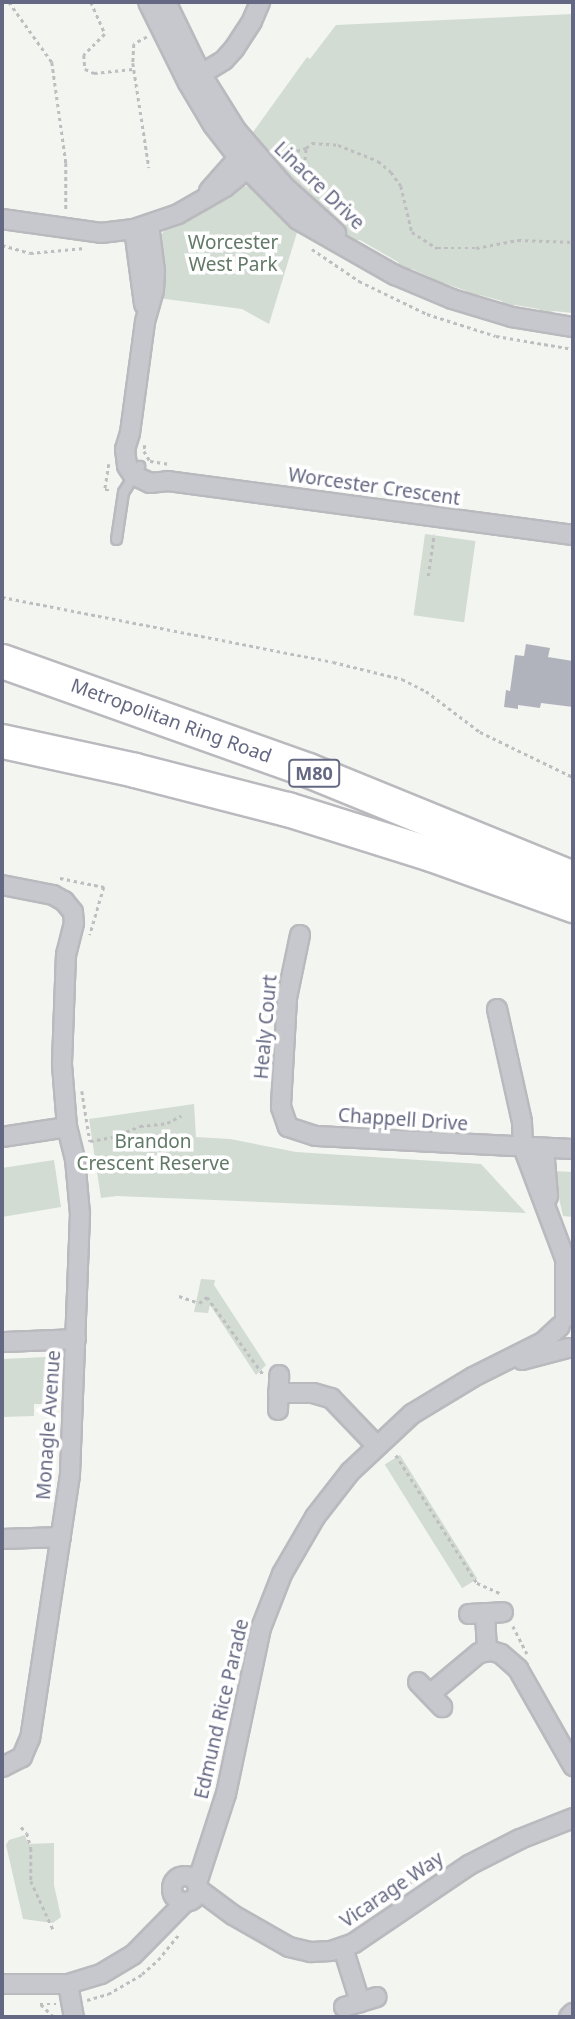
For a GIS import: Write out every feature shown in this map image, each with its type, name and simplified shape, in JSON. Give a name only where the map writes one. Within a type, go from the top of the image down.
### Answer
[{"type":"highway","name":"Metropolitan Ring Road","points":[[2,661],[308,770],[573,878]]},
{"type":"highway","name":"M80","points":[[2,741],[135,770],[309,816],[431,854],[573,905]]},
{"type":"street","name":"Linacre Drive","points":[[148,2],[199,103],[298,220],[423,288],[483,310],[573,327]]},
{"type":"street","name":"Linacre Drive","points":[[166,2],[201,74],[248,158]]},
{"type":"street","points":[[201,74],[224,60],[234,49],[253,21],[260,2]]},
{"type":"street","points":[[2,219],[101,233],[142,227],[178,214],[206,195],[225,187],[248,158]]},
{"type":"street","points":[[136,470],[132,450],[138,436],[145,322],[142,227]]},
{"type":"street","name":"Worcester Crescent","points":[[136,470],[170,473],[436,517],[573,535]]},
{"type":"street","name":"Monagle Avenue","points":[[2,885],[53,895],[64,901],[73,912],[74,923],[66,954],[62,1065],[67,1127],[75,1159],[80,1214],[71,1462],[30,1738],[26,1752],[8,1764]]},
{"type":"street","name":"Healy Court","points":[[284,1122],[281,1107],[288,998],[300,935]]},
{"type":"street","points":[[497,1009],[520,1110],[523,1147],[550,1211],[573,1280]]},
{"type":"street","name":"Chappell Drive","points":[[284,1122],[294,1130],[316,1136],[573,1149]]},
{"type":"street","points":[[2,1137],[67,1127]]},
{"type":"street","points":[[544,1148],[550,1211]]},
{"type":"street","points":[[565,1259],[566,1319],[560,1338],[570,1349]]},
{"type":"street","name":"Edmund Rice Parade","points":[[2,1984],[68,1984],[117,1966],[133,1955],[190,1892],[233,1764],[254,1652],[274,1592],[315,1517],[333,1491],[376,1445],[433,1401],[542,1342],[566,1319]]},
{"type":"street","points":[[2,1342],[76,1339]]},
{"type":"street","name":"Edmund Rice Parade","points":[[498,1365],[570,1349]]},
{"type":"street","points":[[278,1392],[313,1393],[331,1398],[376,1445]]},
{"type":"street","points":[[2,1539],[61,1537]]},
{"type":"street","points":[[487,1650],[495,1611]]},
{"type":"street","points":[[430,1694],[466,1661],[487,1650],[501,1654],[514,1664],[573,1766]]},
{"type":"street","name":"Vicarage Way","points":[[190,1892],[276,1941],[300,1951],[321,1952],[342,1948],[469,1865],[520,1839],[573,1818]]},
{"type":"street","points":[[342,1948],[360,2002]]},
{"type":"street","points":[[68,1984],[72,2010]]},
{"type":"street","points":[[569,2017],[573,2013]]},
{"type":"lane","points":[[116,539],[123,492],[136,470]]},
{"type":"path","points":[[9,2],[52,62],[66,170],[65,211]]},
{"type":"path","points":[[91,2],[105,34],[84,55],[85,69],[94,73],[133,69]]},
{"type":"path","points":[[149,168],[145,124],[133,69],[134,44],[150,35]]},
{"type":"path","points":[[276,151],[290,153],[312,144],[338,145],[386,167],[401,186],[412,232],[429,246],[456,249],[518,240],[573,242]]},
{"type":"path","points":[[290,171],[298,171],[304,167],[306,148]]},
{"type":"path","points":[[55,210],[79,213]]},
{"type":"path","points":[[138,436],[150,461],[170,473]]},
{"type":"path","points":[[106,490],[110,458]]},
{"type":"path","points":[[428,576],[436,517]]},
{"type":"path","points":[[2,597],[333,662],[402,679],[426,691],[480,732],[573,777]]},
{"type":"path","points":[[90,1141],[113,1137],[140,1126],[167,1124],[181,1116]]},
{"type":"path","points":[[179,1296],[199,1303],[207,1297],[254,1364],[278,1392]]},
{"type":"path","points":[[396,1455],[495,1611],[515,1633],[532,1661]]},
{"type":"path","points":[[21,1827],[27,1833],[30,1848],[30,1881],[53,1929]]},
{"type":"path","points":[[388,1898],[438,1864]]},
{"type":"path","points":[[53,2017],[40,2004],[72,2010],[108,1994],[142,1974],[173,1943],[190,1892]]},
{"type":"green space","points":[[573,14],[573,313],[553,311],[549,315],[542,315],[539,309],[515,305],[506,308],[502,301],[480,295],[467,297],[466,291],[444,283],[438,286],[431,283],[430,277],[412,269],[400,269],[398,262],[360,240],[353,241],[290,186],[248,139],[307,57],[310,59],[336,25]]},
{"type":"green space","name":"Worcester West Park","points":[[238,187],[256,188],[299,226],[269,324],[242,309],[158,298],[159,238],[164,231]]},
{"type":"green space","points":[[425,534],[476,541],[464,622],[414,615]]},
{"type":"green space","name":"Brandon Crescent Reserve","points":[[194,1104],[196,1137],[230,1139],[296,1152],[481,1164],[526,1213],[117,1196],[101,1198],[89,1119]]},
{"type":"green space","points":[[54,1160],[61,1207],[2,1217],[2,1168]]},
{"type":"green space","points":[[553,1171],[573,1172],[573,1217],[563,1216]]},
{"type":"green space","points":[[201,1279],[215,1280],[214,1285],[266,1365],[256,1375],[210,1305],[208,1313],[194,1312]]},
{"type":"green space","points":[[47,1357],[55,1365],[53,1404],[34,1404],[34,1416],[2,1417],[2,1359]]},
{"type":"green space","points":[[400,1455],[477,1579],[462,1588],[385,1465]]},
{"type":"green space","points":[[25,1835],[28,1844],[54,1843],[54,1885],[61,1917],[53,1923],[23,1919],[6,1845],[9,1840]]},
{"type":"building","points":[[526,644],[550,648],[548,657],[573,661],[573,707],[541,703],[540,708],[518,705],[518,709],[504,707],[506,690],[510,691],[515,655],[524,656]]}]
